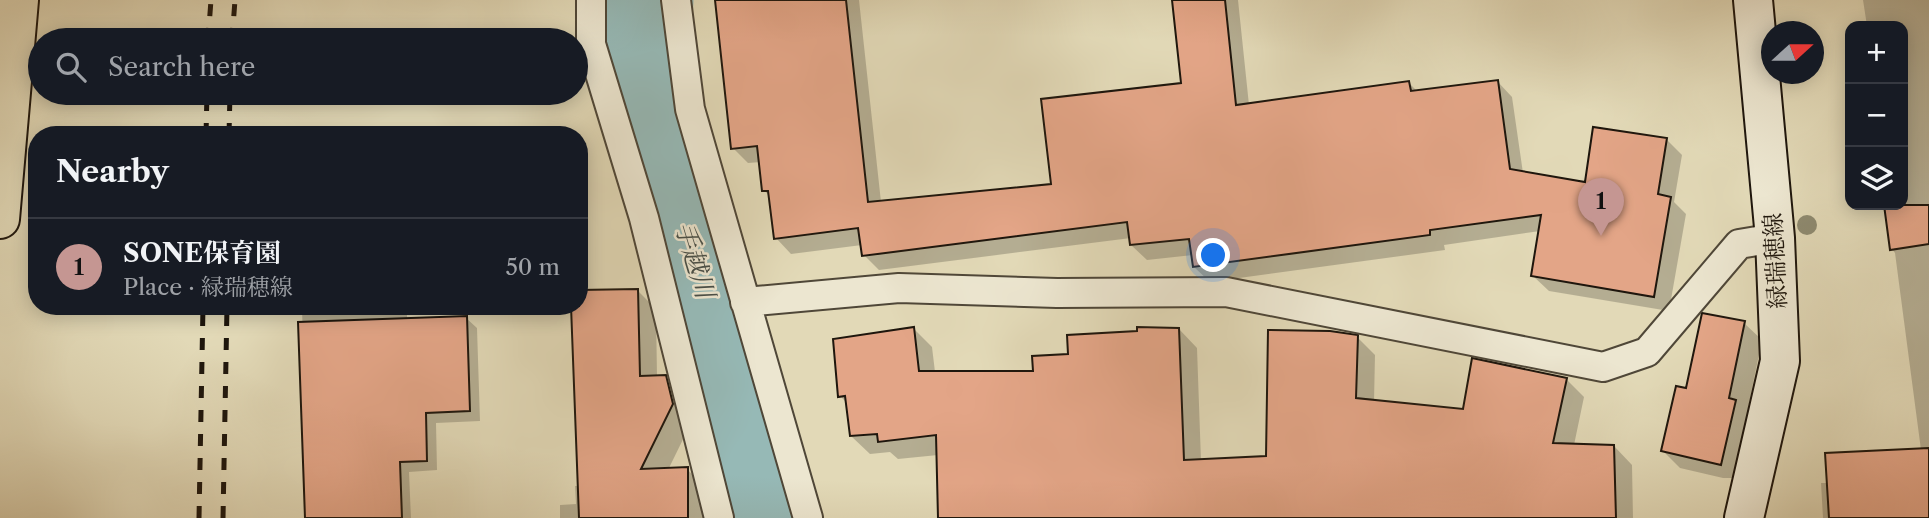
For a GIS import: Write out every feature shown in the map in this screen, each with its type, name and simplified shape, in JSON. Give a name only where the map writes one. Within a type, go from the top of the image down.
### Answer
[{"type":"highway","points":[[0,219],[19,0]]},
{"type":"main road","name":"緑瑞穂線","points":[[1744,518],[1780,361],[1775,238],[1753,0]]},
{"type":"lane","points":[[590,0],[592,44],[643,218],[719,518]]},
{"type":"lane","points":[[676,0],[690,109],[808,518]]},
{"type":"lane","points":[[745,302],[899,288],[1057,293],[1226,292],[1603,367],[1647,352],[1739,244],[1775,238]]},
{"type":"building","points":[[715,0],[846,0],[868,202],[1051,184],[1041,99],[1181,83],[1172,0],[1225,0],[1236,105],[1409,81],[1411,91],[1498,80],[1510,169],[1585,182],[1593,127],[1667,138],[1658,194],[1671,197],[1654,297],[1531,276],[1541,215],[1430,230],[1430,235],[1193,267],[1189,239],[1130,245],[1127,222],[862,256],[858,228],[774,239],[768,191],[762,191],[757,146],[731,149]]},
{"type":"building","points":[[1908,205],[1929,205],[1929,244],[1890,250],[1885,210],[1908,210]]},
{"type":"building","points":[[638,289],[640,376],[666,375],[673,404],[641,469],[688,467],[688,518],[579,518],[571,315],[588,315],[588,290]]},
{"type":"building","points":[[1702,313],[1745,321],[1729,398],[1736,400],[1721,465],[1661,451],[1676,386],[1686,388]]},
{"type":"building","points":[[467,316],[470,411],[426,413],[427,461],[400,462],[402,518],[305,518],[298,322]]},
{"type":"building","points":[[914,327],[919,371],[1033,371],[1032,356],[1068,354],[1067,335],[1137,331],[1137,327],[1179,328],[1184,460],[1266,456],[1268,330],[1330,331],[1358,335],[1356,398],[1463,409],[1472,358],[1567,378],[1553,443],[1614,445],[1616,518],[938,518],[936,435],[878,442],[877,434],[850,436],[845,396],[838,397],[833,339]]},
{"type":"building","points":[[1929,448],[1929,518],[1829,518],[1825,453]]},
{"type":"waterway","name":"手越川","points":[[647,0],[644,55],[661,144],[711,315],[763,518]]},
{"type":"railway","points":[[209,28],[211,0]]},
{"type":"railway","points":[[233,28],[235,0]]},
{"type":"railway","points":[[206,126],[207,105]]},
{"type":"railway","points":[[229,126],[230,105]]},
{"type":"railway","points":[[199,518],[203,315]]},
{"type":"railway","points":[[223,518],[227,315]]},
{"type":"place","name":"SONE保育園","points":[[1601,236]]}]
